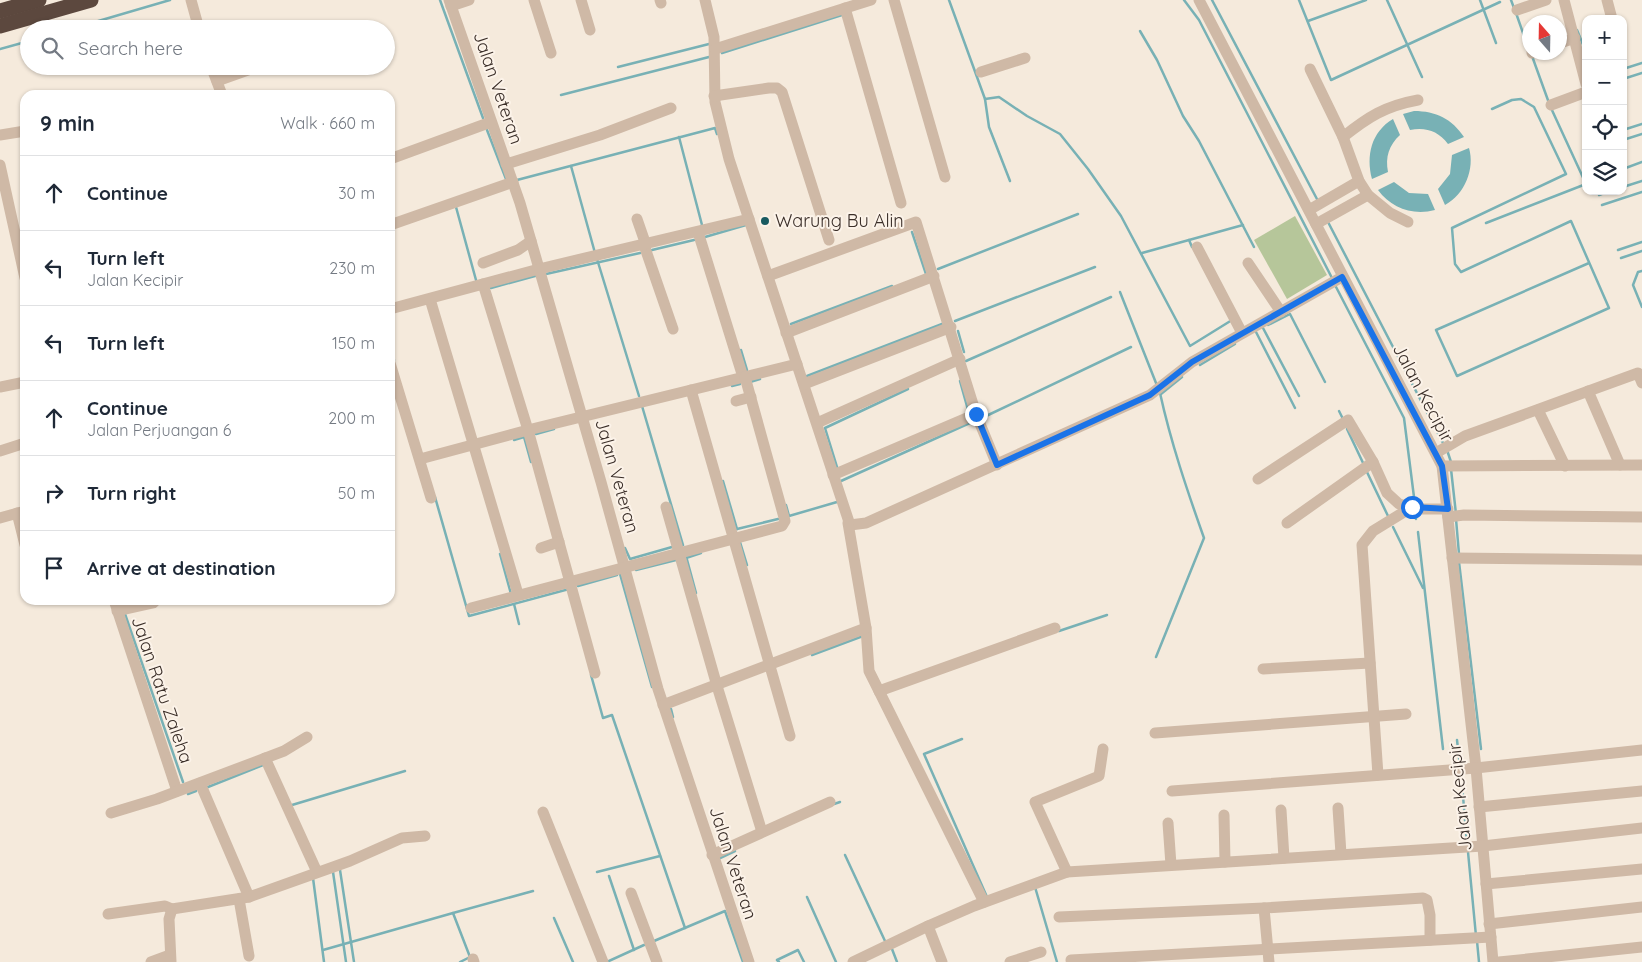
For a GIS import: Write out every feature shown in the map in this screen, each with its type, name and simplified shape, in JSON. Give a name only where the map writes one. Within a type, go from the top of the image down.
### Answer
[{"type":"highway","points":[[0,12],[22,2],[39,0]]},
{"type":"highway","points":[[21,20],[91,0]]},
{"type":"highway","points":[[0,26],[20,20]]},
{"type":"street","points":[[450,3],[469,0]]},
{"type":"street","points":[[534,0],[551,53]]},
{"type":"street","points":[[580,0],[590,30]]},
{"type":"street","points":[[705,0],[714,33],[714,96],[729,159],[850,524],[866,628],[869,671],[984,902]]},
{"type":"street","points":[[715,49],[871,0]]},
{"type":"street","points":[[894,0],[945,177]]},
{"type":"street","name":"Jalan Kecipir","points":[[1199,0],[1316,224],[1336,281],[1442,449],[1449,466],[1479,807],[1473,846],[1486,884],[1490,924],[1482,938],[1493,962]]},
{"type":"street","points":[[1517,10],[1546,0]]},
{"type":"street","points":[[1564,0],[1582,67]]},
{"type":"street","points":[[1607,0],[1611,15]]},
{"type":"street","points":[[192,3],[197,20]]},
{"type":"street","name":"Jalan Veteran","points":[[450,3],[513,182],[664,705],[748,962]]},
{"type":"street","points":[[845,8],[901,203]]},
{"type":"street","points":[[1567,41],[1575,38]]},
{"type":"street","points":[[982,72],[1025,58]]},
{"type":"street","points":[[1310,69],[1343,137],[1359,181],[1368,195],[1390,213],[1408,222]]},
{"type":"street","points":[[215,75],[220,90]]},
{"type":"street","points":[[217,80],[232,75]]},
{"type":"street","points":[[714,96],[769,88],[777,88],[782,92],[829,240]]},
{"type":"street","points":[[1551,104],[1582,93]]},
{"type":"street","points":[[1343,137],[1362,121],[1380,111],[1418,100]]},
{"type":"street","points":[[506,164],[600,135],[671,108]]},
{"type":"street","points":[[395,157],[491,122]]},
{"type":"street","points":[[0,135],[20,132]]},
{"type":"street","points":[[0,165],[20,250]]},
{"type":"street","points":[[1309,210],[1359,181]]},
{"type":"street","points":[[395,224],[513,182]]},
{"type":"street","points":[[1316,224],[1368,195]]},
{"type":"street","points":[[637,219],[673,329]]},
{"type":"street","points":[[395,308],[539,269],[749,219]]},
{"type":"street","points":[[768,276],[916,222],[976,414],[997,465]]},
{"type":"street","points":[[471,608],[518,594],[782,526],[785,521],[751,397],[698,232]]},
{"type":"street","points":[[483,263],[518,250],[531,241]]},
{"type":"street","points":[[1197,247],[1242,333]]},
{"type":"street","points":[[1248,262],[1281,312]]},
{"type":"street","points":[[786,333],[934,276]]},
{"type":"street","points":[[850,524],[866,523],[1150,395],[1192,362],[1336,281]]},
{"type":"street","points":[[483,284],[528,430],[595,673]]},
{"type":"street","points":[[430,298],[518,594]]},
{"type":"street","points":[[804,384],[950,327]]},
{"type":"street","points":[[817,423],[960,359]]},
{"type":"street","points":[[420,459],[582,416],[797,364]]},
{"type":"street","points":[[1442,449],[1465,436],[1638,374],[1642,383]]},
{"type":"street","points":[[395,379],[431,498]]},
{"type":"street","points":[[0,387],[20,383]]},
{"type":"street","points":[[691,390],[790,736]]},
{"type":"street","points":[[1588,391],[1620,465]]},
{"type":"street","points":[[736,401],[751,397]]},
{"type":"street","points":[[1538,410],[1565,466]]},
{"type":"street","points":[[833,475],[976,414]]},
{"type":"street","points":[[1258,479],[1348,420],[1373,462],[1387,494],[1399,504],[1454,514],[1642,516]]},
{"type":"street","points":[[0,451],[20,445]]},
{"type":"street","points":[[1287,523],[1373,462]]},
{"type":"street","points":[[1449,466],[1642,465]]},
{"type":"street","points":[[666,507],[717,686],[762,832]]},
{"type":"street","points":[[1378,775],[1362,545],[1373,530],[1412,507]]},
{"type":"street","points":[[0,518],[20,512]]},
{"type":"street","points":[[541,548],[559,542]]},
{"type":"street","points":[[1458,558],[1642,560]]},
{"type":"street","name":"Jalan Ratu Zaleha","points":[[116,606],[178,791]]},
{"type":"street","points":[[664,705],[866,628]]},
{"type":"street","points":[[879,691],[1055,628]]},
{"type":"street","points":[[1263,669],[1370,663]]},
{"type":"street","points":[[1155,733],[1406,714]]},
{"type":"street","points":[[111,813],[178,791],[265,758],[292,745],[304,732]]},
{"type":"street","points":[[1067,872],[1034,802],[1100,776],[1103,749]]},
{"type":"street","points":[[1172,791],[1476,768],[1642,750]]},
{"type":"street","points":[[265,758],[317,872]]},
{"type":"street","points":[[200,783],[244,898],[249,956]]},
{"type":"street","points":[[1479,807],[1642,791]]},
{"type":"street","points":[[712,855],[830,802]]},
{"type":"street","points":[[1338,808],[1341,854]]},
{"type":"street","points":[[1281,810],[1284,858]]},
{"type":"street","points":[[543,812],[603,962]]},
{"type":"street","points":[[1224,815],[1225,862]]},
{"type":"street","points":[[1168,823],[1171,865]]},
{"type":"street","points":[[853,962],[984,902],[1067,872],[1473,846],[1642,828]]},
{"type":"street","points":[[108,914],[165,906],[172,909],[244,898],[369,854],[402,838],[425,836]]},
{"type":"street","points":[[1486,884],[1642,869]]},
{"type":"street","points":[[631,893],[657,962]]},
{"type":"street","points":[[1059,917],[1264,908],[1423,898],[1427,900],[1430,915],[1430,940]]},
{"type":"street","points":[[1490,924],[1642,907]]},
{"type":"street","points":[[1264,908],[1269,962]]},
{"type":"street","points":[[151,962],[171,959],[169,919],[172,909]]},
{"type":"street","points":[[928,926],[942,962]]},
{"type":"street","points":[[1071,960],[1482,938]]},
{"type":"street","points":[[1499,962],[1642,947]]},
{"type":"street","points":[[1010,962],[1041,952]]},
{"type":"green space","points":[[1295,216],[1327,275],[1287,299],[1254,240]]},
{"type":"water","points":[[1422,111],[1443,117],[1454,125],[1464,137],[1448,144],[1431,131],[1421,129],[1410,130],[1403,114]]},
{"type":"water","points":[[1393,119],[1400,135],[1393,143],[1389,152],[1387,161],[1388,172],[1372,179],[1370,153],[1372,145],[1380,131]]},
{"type":"water","points":[[1469,148],[1471,164],[1467,180],[1458,194],[1445,205],[1438,189],[1450,174],[1452,155]]},
{"type":"water","points":[[1394,182],[1409,193],[1428,194],[1435,210],[1427,212],[1411,211],[1389,202],[1378,190]]},
{"type":"waterway","points":[[102,20],[170,0]]},
{"type":"waterway","points":[[440,0],[483,118]]},
{"type":"waterway","points":[[949,0],[985,99],[999,97],[1027,116],[1060,134],[1088,169],[1121,216],[1190,346],[1232,320]]},
{"type":"waterway","points":[[1184,0],[1199,20],[1332,278]]},
{"type":"waterway","points":[[1212,0],[1318,201]]},
{"type":"waterway","points":[[1299,0],[1331,80],[1500,2]]},
{"type":"waterway","points":[[1308,21],[1366,0]]},
{"type":"waterway","points":[[1387,0],[1422,77]]},
{"type":"waterway","points":[[1480,0],[1496,43]]},
{"type":"waterway","points":[[1511,0],[1514,8]]},
{"type":"waterway","points":[[1516,13],[1522,30]]},
{"type":"waterway","points":[[722,53],[842,15]]},
{"type":"waterway","points":[[1577,30],[1582,42]]},
{"type":"waterway","points":[[1140,31],[1157,60],[1183,116],[1199,141],[1254,247]]},
{"type":"waterway","points":[[0,49],[20,43]]},
{"type":"waterway","points":[[618,67],[709,44]]},
{"type":"waterway","points":[[561,95],[709,57]]},
{"type":"waterway","points":[[1533,60],[1549,103]]},
{"type":"waterway","points":[[1627,68],[1642,63]]},
{"type":"waterway","points":[[1627,78],[1642,73]]},
{"type":"waterway","points":[[985,99],[989,127],[1010,181]]},
{"type":"waterway","points":[[1492,109],[1512,100],[1521,99],[1534,107],[1566,174],[1452,228],[1455,264],[1461,272],[1571,221],[1609,308],[1457,376],[1436,330],[1589,263]]},
{"type":"waterway","points":[[1551,108],[1582,175]]},
{"type":"waterway","points":[[1627,129],[1642,124]]},
{"type":"waterway","points":[[517,180],[715,128],[717,134]]},
{"type":"waterway","points":[[487,130],[506,179]]},
{"type":"waterway","points":[[1627,139],[1642,134]]},
{"type":"waterway","points":[[679,137],[702,225]]},
{"type":"waterway","points":[[1627,168],[1642,162]]},
{"type":"waterway","points":[[571,166],[595,253]]},
{"type":"waterway","points":[[1627,186],[1642,181]]},
{"type":"waterway","points":[[1486,223],[1582,186]]},
{"type":"waterway","points":[[1602,205],[1642,192]]},
{"type":"waterway","points":[[456,207],[476,280]]},
{"type":"waterway","points":[[938,269],[1078,214]]},
{"type":"waterway","points":[[1328,222],[1444,445]]},
{"type":"waterway","points":[[705,237],[746,225]]},
{"type":"waterway","points":[[1192,247],[1189,240],[1243,225]]},
{"type":"waterway","points":[[912,232],[926,274]]},
{"type":"waterway","points":[[652,250],[694,240]]},
{"type":"waterway","points":[[1142,253],[1189,240]]},
{"type":"waterway","points":[[1618,250],[1642,242]]},
{"type":"waterway","points":[[1621,258],[1642,251]]},
{"type":"waterway","points":[[546,274],[640,253]]},
{"type":"waterway","points":[[597,259],[639,396]]},
{"type":"waterway","points":[[955,321],[1095,267]]},
{"type":"waterway","points":[[1642,271],[1638,272],[1633,285],[1642,307]]},
{"type":"waterway","points":[[491,288],[535,276]]},
{"type":"waterway","points":[[1335,285],[1404,418],[1415,505]]},
{"type":"waterway","points":[[791,324],[892,286]]},
{"type":"waterway","points":[[1120,292],[1156,383]]},
{"type":"waterway","points":[[966,361],[1111,297]]},
{"type":"waterway","points":[[1268,325],[1290,314],[1325,382]]},
{"type":"waterway","points":[[807,376],[942,324]]},
{"type":"waterway","points":[[1263,328],[1299,396]]},
{"type":"waterway","points":[[958,331],[964,352]]},
{"type":"waterway","points":[[1256,332],[1295,408]]},
{"type":"waterway","points":[[1200,365],[1235,344]]},
{"type":"waterway","points":[[984,417],[1131,347]]},
{"type":"waterway","points":[[741,350],[747,370]]},
{"type":"waterway","points":[[1161,394],[1182,377]]},
{"type":"waterway","points":[[750,382],[760,379]]},
{"type":"waterway","points":[[960,381],[968,410]]},
{"type":"waterway","points":[[732,386],[740,384]]},
{"type":"waterway","points":[[837,467],[825,428],[908,389]]},
{"type":"waterway","points":[[1156,657],[1204,538],[1169,430],[1160,393]]},
{"type":"waterway","points":[[642,406],[683,545]]},
{"type":"waterway","points":[[1339,411],[1343,419]]},
{"type":"waterway","points":[[841,481],[972,422]]},
{"type":"waterway","points":[[536,434],[554,429]]},
{"type":"waterway","points":[[1347,429],[1364,465]]},
{"type":"waterway","points":[[524,437],[531,462]]},
{"type":"waterway","points":[[514,440],[524,437]]},
{"type":"waterway","points":[[1447,450],[1451,462]]},
{"type":"waterway","points":[[1451,469],[1456,514]]},
{"type":"waterway","points":[[1366,470],[1388,516]]},
{"type":"waterway","points":[[723,481],[737,529]]},
{"type":"waterway","points":[[435,497],[469,616],[569,589]]},
{"type":"waterway","points":[[789,516],[837,502]]},
{"type":"waterway","points":[[786,505],[789,516]]},
{"type":"waterway","points":[[1415,510],[1416,519]]},
{"type":"waterway","points":[[737,529],[778,519]]},
{"type":"waterway","points":[[1456,519],[1459,554]]},
{"type":"waterway","points":[[1393,527],[1423,588]]},
{"type":"waterway","points":[[1418,532],[1443,749]]},
{"type":"waterway","points":[[740,542],[747,565]]},
{"type":"waterway","points":[[625,548],[630,559],[672,547]]},
{"type":"waterway","points":[[686,558],[701,553]]},
{"type":"waterway","points":[[500,554],[511,594]]},
{"type":"waterway","points":[[686,556],[696,593]]},
{"type":"waterway","points":[[636,570],[676,560]]},
{"type":"waterway","points":[[1459,562],[1481,749]]},
{"type":"waterway","points":[[620,574],[652,687]]},
{"type":"waterway","points":[[578,586],[617,575]]},
{"type":"waterway","points":[[514,604],[519,624]]},
{"type":"waterway","points":[[125,614],[183,782]]},
{"type":"waterway","points":[[1059,631],[1107,615]]},
{"type":"waterway","points":[[812,655],[863,636]]},
{"type":"waterway","points":[[591,675],[603,718],[612,715],[685,928]]},
{"type":"waterway","points":[[671,709],[673,717]]},
{"type":"waterway","points":[[962,739],[924,754],[987,897]]},
{"type":"waterway","points":[[1457,740],[1460,766]]},
{"type":"waterway","points":[[208,787],[263,765]]},
{"type":"waterway","points":[[292,805],[405,771]]},
{"type":"waterway","points":[[1461,772],[1467,844]]},
{"type":"waterway","points":[[188,794],[196,791]]},
{"type":"waterway","points":[[834,804],[840,802]]},
{"type":"waterway","points":[[718,859],[735,851]]},
{"type":"waterway","points":[[1468,852],[1476,936]]},
{"type":"waterway","points":[[845,855],[885,941]]},
{"type":"waterway","points":[[597,872],[660,856]]},
{"type":"waterway","points":[[340,870],[354,962]]},
{"type":"waterway","points":[[333,872],[346,962]]},
{"type":"waterway","points":[[609,876],[634,950]]},
{"type":"waterway","points":[[313,878],[324,962]]},
{"type":"waterway","points":[[1035,887],[1057,962]]},
{"type":"waterway","points":[[453,913],[533,891]]},
{"type":"waterway","points":[[807,897],[836,962]]},
{"type":"waterway","points":[[654,941],[725,911],[743,962]]},
{"type":"waterway","points":[[323,950],[453,913],[470,957],[460,962]]},
{"type":"waterway","points":[[554,918],[573,962]]},
{"type":"waterway","points":[[1477,941],[1479,962]]},
{"type":"waterway","points":[[609,961],[644,945]]},
{"type":"waterway","points":[[892,949],[897,962]]},
{"type":"waterway","points":[[779,962],[777,960],[798,950],[804,962]]},
{"type":"place","name":"Warung Bu Alin","points":[[765,221]]},
{"type":"route","points":[[976,414],[997,465],[1150,395],[1192,362],[1342,277],[1442,466],[1445,476],[1448,509],[1420,509],[1412,507]]}]
